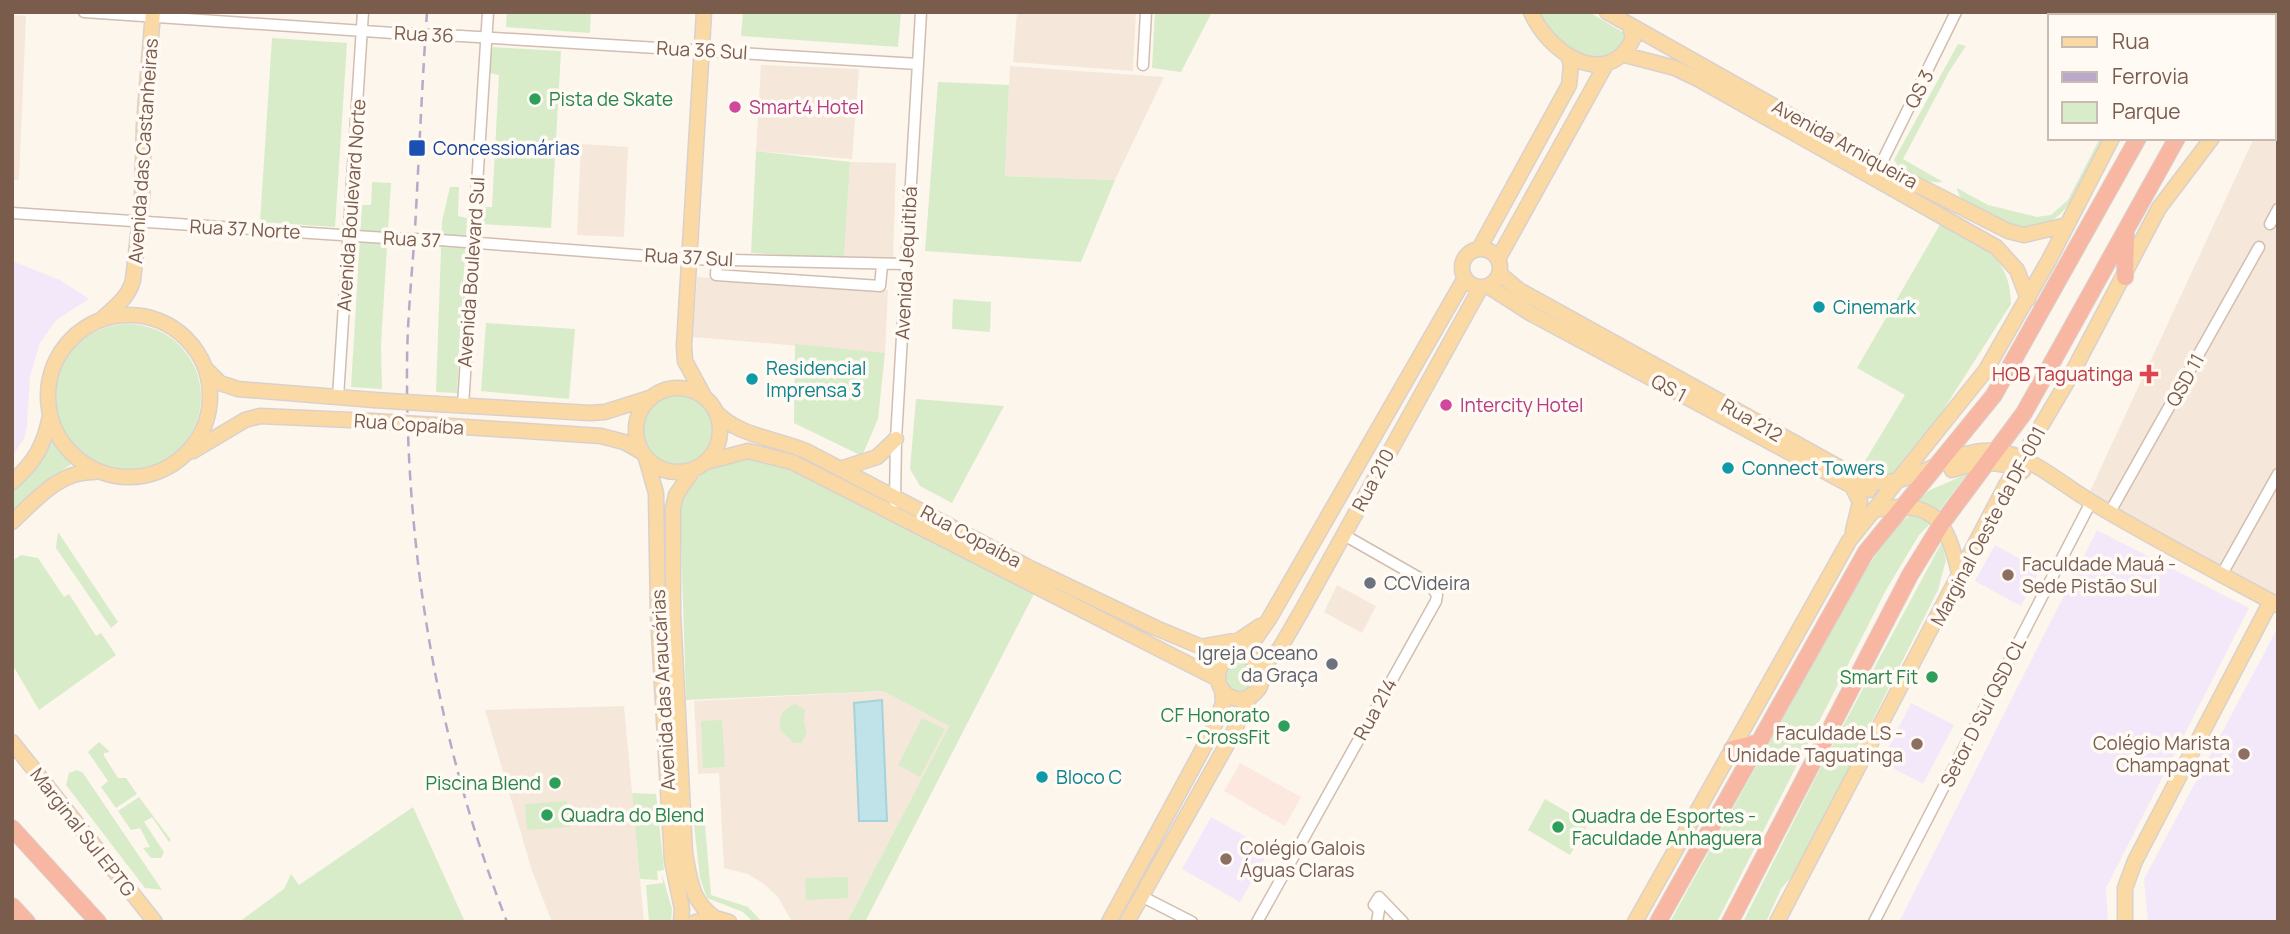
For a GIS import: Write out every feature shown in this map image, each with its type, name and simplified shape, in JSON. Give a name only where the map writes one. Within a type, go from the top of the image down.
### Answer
[{"type":"highway","points":[[1658,922],[1866,552],[1994,395],[2024,346],[2136,140]]},
{"type":"highway","points":[[1730,922],[1910,575],[1942,523],[2024,413],[2176,140]]},
{"type":"highway","points":[[2125,277],[2127,228]]},
{"type":"highway","points":[[1732,749],[1757,743]]},
{"type":"highway","points":[[12,828],[98,922]]},
{"type":"highway","points":[[12,906],[27,922]]},
{"type":"main road","points":[[704,12],[688,258],[685,361],[704,396],[717,412],[720,423],[718,444],[706,462],[693,470],[667,471],[644,455],[636,439],[636,424],[649,398],[661,390],[676,387],[691,389],[704,396]]},
{"type":"main road","points":[[1531,12],[1550,43],[1587,63],[1605,66]]},
{"type":"main road","name":"Avenida Arniqueira","points":[[1610,13],[1880,166],[2007,231],[2024,235],[2067,226]]},
{"type":"main road","name":"Avenida das Castanheiras","points":[[101,320],[130,290],[139,224],[153,15]]},
{"type":"main road","points":[[1568,55],[1571,65],[1569,85],[1479,249],[1464,260],[1465,278],[1485,287],[1500,274],[1498,259],[1605,66],[1625,55],[1633,39],[1630,26]]},
{"type":"main road","name":"Avenida Arniqueira","points":[[1625,55],[1675,68],[1698,79],[1996,247],[2008,258],[2028,299]]},
{"type":"main road","points":[[1849,541],[1986,370],[2028,299],[2111,140]]},
{"type":"main road","name":"Marginal Oeste da DF-001","points":[[1777,922],[2018,463],[2125,277],[2159,208],[2211,140]]},
{"type":"main road","points":[[1947,220],[1956,203]]},
{"type":"main road","points":[[1479,249],[1490,251],[1498,259]]},
{"type":"main road","name":"Rua 212","points":[[1500,274],[1519,290],[1844,472],[1874,483],[1895,486],[1967,454],[1992,456],[2018,463],[2274,603]]},
{"type":"main road","name":"Rua 210","points":[[1244,655],[1269,619],[1465,278]]},
{"type":"main road","name":"Rua 210","points":[[1260,669],[1280,648],[1485,287]]},
{"type":"main road","name":"QS 1","points":[[1485,287],[1852,486]]},
{"type":"main road","points":[[12,482],[30,467],[43,446],[50,415],[48,386],[60,353],[85,327],[101,320],[125,315],[151,318],[174,329],[193,346],[205,368],[210,392],[208,416],[198,439],[183,457],[164,470],[144,476],[122,477],[100,472],[70,474],[47,489],[12,522]]},
{"type":"main road","name":"Rua Copaíba","points":[[205,368],[220,383],[237,389],[373,400],[590,413],[605,412],[649,398]]},
{"type":"main road","name":"Rua Copaíba","points":[[717,412],[726,422],[742,430],[774,438],[843,468],[895,495],[1030,575]]},
{"type":"main road","points":[[50,415],[68,450],[100,472]]},
{"type":"main road","name":"Rua Copaíba","points":[[183,457],[246,420],[260,416],[601,436],[624,442],[644,455]]},
{"type":"main road","points":[[843,468],[877,457],[896,439]]},
{"type":"main road","name":"Rua Copaíba","points":[[706,462],[748,451],[792,462],[895,514],[1069,594],[1228,658]]},
{"type":"main road","name":"Avenida das Araucárias","points":[[644,455],[656,493],[658,614],[672,861],[682,909],[681,922]]},
{"type":"main road","name":"Rua 212","points":[[1852,486],[1921,484],[1992,456]]},
{"type":"main road","name":"Avenida das Araucárias","points":[[693,470],[676,495],[673,508],[673,613],[685,853],[692,891],[706,912],[722,920]]},
{"type":"main road","points":[[1635,922],[1849,541],[1860,509],[1859,498],[1852,486]]},
{"type":"main road","points":[[1875,510],[1903,505],[1921,508],[1942,523],[1952,542],[1960,577]]},
{"type":"main road","name":"Rua Copaíba","points":[[1069,594],[1220,684]]},
{"type":"main road","points":[[2125,922],[2125,888],[2135,861],[2274,603]]},
{"type":"main road","points":[[658,614],[673,613]]},
{"type":"main road","points":[[1199,646],[1240,640],[1269,619]]},
{"type":"main road","points":[[1109,922],[1212,732],[1223,703],[1220,667],[1228,658],[1244,655],[1260,669],[1260,684],[1251,695],[1242,718],[1127,922]]},
{"type":"main road","points":[[1194,667],[1214,694],[1212,732]]},
{"type":"main road","points":[[1220,684],[1235,698],[1251,695]]},
{"type":"main road","name":"Marginal Sul EPTG","points":[[12,742],[155,922]]},
{"type":"main road","points":[[695,922],[722,920]]},
{"type":"street","name":"Rua 36","points":[[84,12],[487,37]]},
{"type":"street","name":"Avenida Boulevard Norte","points":[[338,397],[363,12]]},
{"type":"street","name":"Avenida Boulevard Sul","points":[[463,406],[488,12]]},
{"type":"street","name":"Avenida Jequitibá","points":[[895,514],[905,264],[921,12]]},
{"type":"street","points":[[1143,65],[1146,12]]},
{"type":"street","name":"QS 3","points":[[1880,166],[1956,12]]},
{"type":"street","name":"Rua 36 Sul","points":[[487,37],[918,64]]},
{"type":"street","points":[[2270,223],[2278,209]]},
{"type":"street","name":"Rua 37 Norte","points":[[12,214],[139,224],[350,235]]},
{"type":"street","name":"Rua 37","points":[[350,235],[474,242]]},
{"type":"street","name":"Rua 37 Sul","points":[[474,242],[688,258],[905,264]]},
{"type":"street","name":"QSD 11","points":[[2110,512],[2259,247]]},
{"type":"street","points":[[717,259],[716,275],[880,286],[882,265]]},
{"type":"street","points":[[2222,574],[2278,474]]},
{"type":"street","name":"Setor D Sul QSD CL","points":[[1874,922],[2091,502]]},
{"type":"street","name":"Rua 214","points":[[1257,922],[1436,601],[1437,595],[1430,584],[1344,535]]},
{"type":"street","points":[[1141,896],[1192,922]]},
{"type":"street","points":[[1377,922],[1380,910],[1374,905],[1379,897],[1403,922]]},
{"type":"shaded area","points":[[1017,12],[1136,12],[1133,71],[1013,62]]},
{"type":"shaded area","points":[[12,15],[26,16],[19,180],[12,180]]},
{"type":"shaded area","points":[[761,65],[859,69],[852,159],[756,151]]},
{"type":"shaded area","points":[[1010,66],[1164,77],[1115,180],[1005,176]]},
{"type":"shaded area","points":[[2278,87],[2278,613],[2084,504],[2253,140],[2276,140]]},
{"type":"shaded area","points":[[581,144],[628,147],[624,237],[577,235]]},
{"type":"shaded area","points":[[850,162],[896,163],[893,262],[844,259]]},
{"type":"shaded area","points":[[12,261],[60,280],[89,299],[56,320],[40,343],[30,376],[24,439],[12,456]]},
{"type":"shaded area","points":[[697,277],[888,290],[885,353],[693,337]]},
{"type":"shaded area","points":[[2097,530],[2249,608],[2106,888],[2108,922],[1899,922]]},
{"type":"shaded area","name":"Faculdade Mauá - Sede Pistão Sul","points":[[1995,545],[2040,570],[2021,606],[1975,581]]},
{"type":"shaded area","points":[[1337,585],[1376,606],[1362,633],[1324,612]]},
{"type":"shaded area","name":"Colégio Marista Champagnat","points":[[2277,629],[2278,922],[2148,922],[2144,879]]},
{"type":"shaded area","points":[[883,691],[949,726],[847,922],[792,922],[778,897],[764,884],[748,874],[724,868],[719,773],[698,774],[694,701]]},
{"type":"shaded area","name":"Faculdade LS - Unidade Taguatinga","points":[[1911,703],[1954,725],[1923,784],[1881,762]]},
{"type":"shaded area","points":[[624,706],[644,922],[552,922],[532,871],[485,710]]},
{"type":"shaded area","points":[[1240,763],[1301,797],[1285,826],[1224,791]]},
{"type":"shaded area","name":"Colégio Galois Águas Claras","points":[[1211,817],[1270,850],[1240,902],[1182,869]]},
{"type":"green space","points":[[507,12],[591,12],[590,33],[506,27]]},
{"type":"green space","points":[[743,12],[901,12],[898,47],[741,36]]},
{"type":"green space","points":[[1155,12],[1212,12],[1181,72],[1152,68]]},
{"type":"green space","points":[[1537,12],[1589,12],[1624,33],[1627,39],[1612,58],[1576,52],[1560,42]]},
{"type":"green space","points":[[272,38],[347,43],[335,227],[260,222]]},
{"type":"green space","points":[[1958,44],[1966,46],[1950,70],[1903,159],[1943,182],[1930,181],[1909,174],[1894,160]]},
{"type":"green space","points":[[491,47],[561,51],[551,228],[480,224],[481,207],[492,207],[499,75],[489,73]]},
{"type":"green space","points":[[938,82],[1009,85],[1005,176],[1115,180],[1081,262],[925,251]]},
{"type":"green space","points":[[2099,140],[2103,140],[2074,196],[2063,211],[2049,222],[2033,227],[2013,225],[1973,207],[1961,198],[1957,188],[1988,205],[2037,217],[2051,215],[2068,200]]},
{"type":"green space","points":[[756,151],[850,162],[844,259],[751,253]]},
{"type":"green space","points":[[372,182],[391,183],[381,344],[382,389],[351,387],[362,205],[371,205]]},
{"type":"green space","points":[[450,187],[459,187],[458,216],[467,218],[457,393],[436,392],[442,221]]},
{"type":"green space","points":[[1941,223],[1980,245],[1998,262],[2005,273],[2011,304],[1904,471],[1888,479],[1859,471],[1905,395],[1857,368]]},
{"type":"green space","points":[[953,299],[991,302],[990,332],[952,329]]},
{"type":"green space","points":[[486,323],[575,329],[569,399],[481,391]]},
{"type":"green space","points":[[128,324],[156,330],[179,346],[195,369],[201,397],[195,425],[179,448],[156,464],[128,470],[100,464],[77,448],[61,425],[55,397],[61,369],[77,346],[100,330]]},
{"type":"green space","points":[[795,344],[885,353],[878,419],[862,456],[794,423]]},
{"type":"green space","points":[[678,390],[693,393],[710,407],[717,429],[714,444],[700,461],[678,468],[663,465],[646,451],[639,429],[642,414],[656,397]]},
{"type":"green space","points":[[916,399],[1004,406],[952,503],[920,486],[910,469]]},
{"type":"green space","points":[[51,440],[72,464],[49,478],[12,512],[12,489],[37,466]]},
{"type":"green space","points":[[737,459],[762,459],[794,468],[1035,592],[865,922],[847,922],[949,726],[883,691],[686,700],[680,504],[690,486],[702,474]]},
{"type":"green space","points":[[1967,474],[1936,515],[1915,503],[1930,490]]},
{"type":"green space","points":[[1911,514],[1932,522],[1919,535],[1886,590],[1717,922],[1670,922],[1856,586],[1890,532]]},
{"type":"green space","points":[[58,532],[118,622],[111,628],[56,548]]},
{"type":"green space","points":[[1942,542],[1946,560],[1938,590],[1797,870],[1781,889],[1766,922],[1743,922],[1823,763]]},
{"type":"green space","points":[[21,555],[38,558],[64,597],[69,594],[96,636],[101,633],[116,655],[39,710],[12,664],[12,561]]},
{"type":"green space","points":[[1239,661],[1250,665],[1254,676],[1250,687],[1239,691],[1228,687],[1224,676],[1228,665]]},
{"type":"green space","points":[[796,704],[805,710],[807,732],[802,743],[794,743],[781,731],[780,726],[782,714]]},
{"type":"green space","points":[[922,718],[945,729],[920,777],[898,765]]},
{"type":"green space","points":[[722,720],[725,767],[703,768],[701,721]]},
{"type":"green space","points":[[99,742],[110,752],[104,753],[104,756],[118,778],[126,778],[137,794],[116,808],[101,787],[108,781],[88,752]]},
{"type":"green space","points":[[77,770],[83,773],[162,890],[145,888],[66,785],[69,773]]},
{"type":"green space","points":[[632,793],[656,794],[664,870],[657,871],[658,880],[640,879]]},
{"type":"green space","points":[[139,797],[171,840],[169,842],[152,817],[144,822],[164,852],[161,858],[151,858],[143,848],[150,847],[140,828],[131,830],[118,811]]},
{"type":"green space","name":"Quadra de Esportes - Faculdade Anhaguera","points":[[1545,799],[1588,824],[1570,855],[1528,830]]},
{"type":"green space","name":"Quadra do Blend","points":[[567,801],[570,827],[527,830],[525,804]]},
{"type":"green space","points":[[413,807],[465,922],[239,922],[284,889],[291,874],[299,885]]},
{"type":"green space","points":[[694,825],[705,825],[711,895],[748,907],[762,922],[753,922],[743,912],[707,898],[700,878]]},
{"type":"green space","points":[[662,874],[672,909],[671,922],[649,922],[646,885],[663,883]]},
{"type":"green space","points":[[848,877],[848,898],[806,900],[805,878]]},
{"type":"water","points":[[882,700],[887,821],[859,821],[854,703]]},
{"type":"railway","points":[[427,12],[407,350],[412,509],[420,579],[445,719],[462,788],[507,922]]},
{"type":"place","name":"Pista de Skate","points":[[535,99]]},
{"type":"place","name":"Smart4 Hotel","points":[[735,107]]},
{"type":"place","name":"Concessionárias","points":[[417,148]]},
{"type":"place","name":"Cinemark","points":[[1819,307]]},
{"type":"place","name":"HOB Taguatinga","points":[[2149,374]]},
{"type":"place","name":"Residencial Imprensa 3","points":[[752,379]]},
{"type":"place","name":"Intercity Hotel","points":[[1446,405]]},
{"type":"place","name":"Connect Towers","points":[[1728,468]]},
{"type":"place","name":"Faculdade Mauá - Sede Pistão Sul","points":[[2008,575]]},
{"type":"place","name":"CCVideira","points":[[1370,583]]},
{"type":"place","name":"Igreja Oceano da Graça","points":[[1332,664]]},
{"type":"place","name":"Smart Fit","points":[[1932,677]]},
{"type":"place","name":"CF Honorato - CrossFit","points":[[1284,726]]},
{"type":"place","name":"Faculdade LS - Unidade Taguatinga","points":[[1917,744]]},
{"type":"place","name":"Colégio Marista Champagnat","points":[[2244,754]]},
{"type":"place","name":"Bloco C","points":[[1042,777]]},
{"type":"place","name":"Piscina Blend","points":[[555,783]]},
{"type":"place","name":"Quadra do Blend","points":[[547,815]]},
{"type":"place","name":"Quadra de Esportes - Faculdade Anhaguera","points":[[1558,827]]},
{"type":"place","name":"Colégio Galois Águas Claras","points":[[1226,859]]}]
